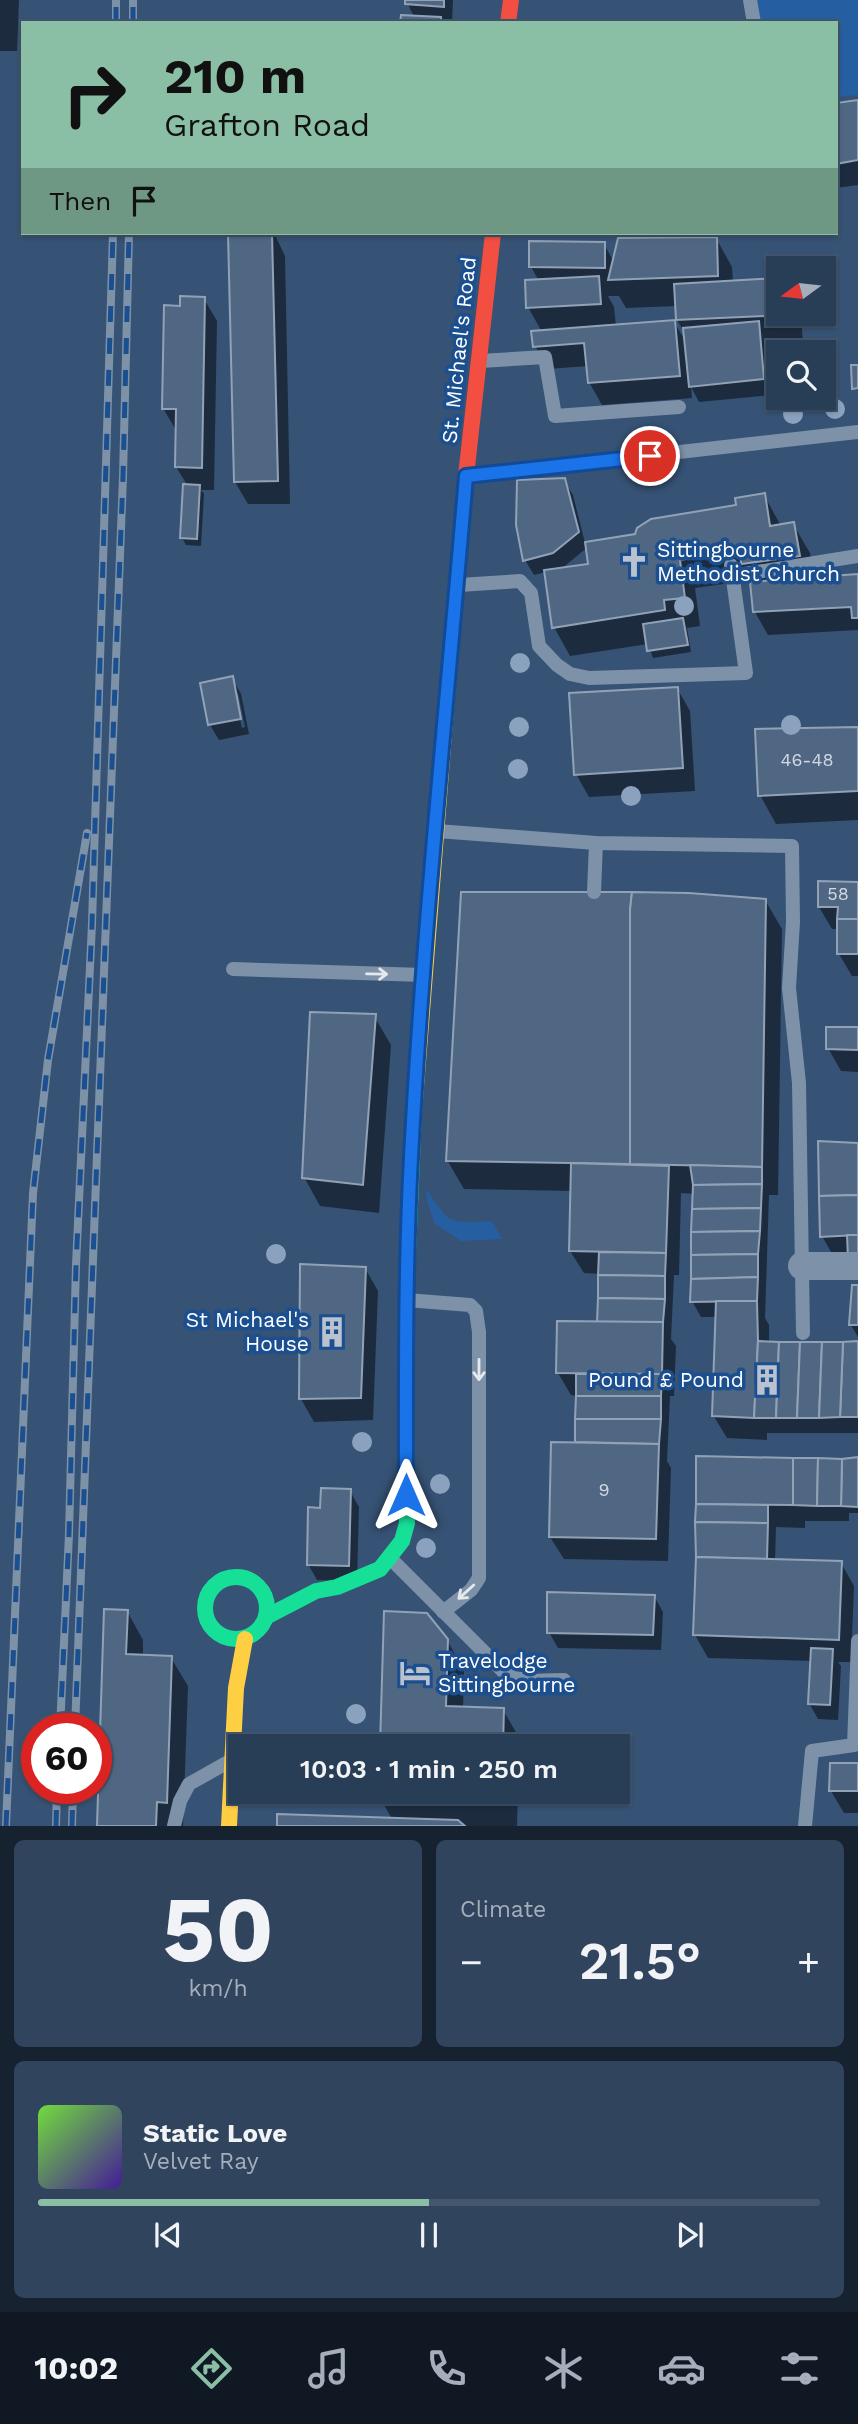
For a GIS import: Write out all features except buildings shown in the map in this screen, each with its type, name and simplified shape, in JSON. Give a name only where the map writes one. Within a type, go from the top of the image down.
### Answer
[{"type":"main road","points":[[508,21],[511,0]]},
{"type":"main road","name":"St. Michael's Road","points":[[266,1617],[316,1591],[337,1587],[380,1569],[402,1541],[407,1523],[406,1300],[411,1157],[435,831],[466,476],[493,235]]},
{"type":"main road","points":[[208,1625],[224,1638],[245,1639],[254,1634],[266,1617],[265,1597],[252,1581],[232,1577],[214,1586],[204,1604],[208,1625],[236,1688]]},
{"type":"main road","name":"St. Michael's Road","points":[[252,1581],[316,1591]]},
{"type":"main road","points":[[233,1734],[236,1688],[245,1639]]},
{"type":"main road","points":[[229,1825],[230,1804]]},
{"type":"street","points":[[802,1266],[858,1266]]},
{"type":"lane","points":[[750,0],[754,21]]},
{"type":"lane","points":[[479,361],[545,357],[555,416],[679,407]]},
{"type":"lane","points":[[466,476],[858,432]]},
{"type":"lane","points":[[457,585],[520,582],[531,593],[539,646],[570,674],[589,678],[746,673],[732,570],[858,556]]},
{"type":"lane","points":[[435,831],[596,843],[792,846],[793,922],[789,988],[799,1083],[803,1333]]},
{"type":"lane","points":[[594,892],[596,843]]},
{"type":"lane","points":[[233,969],[424,975]]},
{"type":"lane","points":[[406,1300],[470,1305],[476,1311],[479,1332],[479,1578],[471,1590],[443,1612]]},
{"type":"lane","points":[[391,1558],[505,1673],[514,1679],[564,1680]]},
{"type":"lane","points":[[805,1825],[812,1751],[854,1745],[858,1641]]},
{"type":"lane","points":[[174,1825],[180,1801],[189,1784],[228,1762]]},
{"type":"shaded area","points":[[748,0],[858,0],[858,95],[838,97],[838,21],[752,21]]},
{"type":"shaded area","points":[[426,1189],[452,1219],[466,1222],[492,1221],[502,1239],[461,1241],[435,1224]]},
{"type":"railway","points":[[116,0],[116,21]]},
{"type":"railway","points":[[133,0],[133,21]]},
{"type":"railway","points":[[61,1713],[69,1534],[76,1265],[92,924],[113,235]]},
{"type":"railway","points":[[76,1713],[123,477],[129,235]]},
{"type":"railway","points":[[6,1826],[33,1193],[48,1060],[87,833]]},
{"type":"railway","points":[[56,1826],[57,1804]]},
{"type":"railway","points":[[72,1826],[73,1804]]},
{"type":"traffic: fast","points":[[266,1617],[316,1591],[337,1587],[380,1569],[402,1541],[407,1523],[406,1300],[414,1112]]},
{"type":"traffic: fast","points":[[230,1577],[242,1577],[258,1586],[265,1596],[267,1608],[265,1620],[258,1630],[242,1639],[230,1639],[219,1634],[210,1625],[205,1614],[205,1602],[210,1591],[219,1582],[230,1577]]},
{"type":"traffic: slow","points":[[414,1112],[452,633]]},
{"type":"traffic: slow","points":[[229,1826],[236,1688],[245,1639]]},
{"type":"traffic: jam","points":[[508,21],[511,0]]},
{"type":"traffic: jam","points":[[452,633],[493,235]]},
{"type":"place","name":"Sittingbourne Methodist Church","points":[[634,562]]},
{"type":"place","name":"St Michael's House","points":[[332,1332]]},
{"type":"place","name":"Pound £ Pound","points":[[767,1380]]},
{"type":"place","name":"Travelodge Sittingbourne","points":[[415,1673]]},
{"type":"route","points":[[406,1495],[406,1300],[411,1157],[435,831],[466,476],[650,456]]}]
